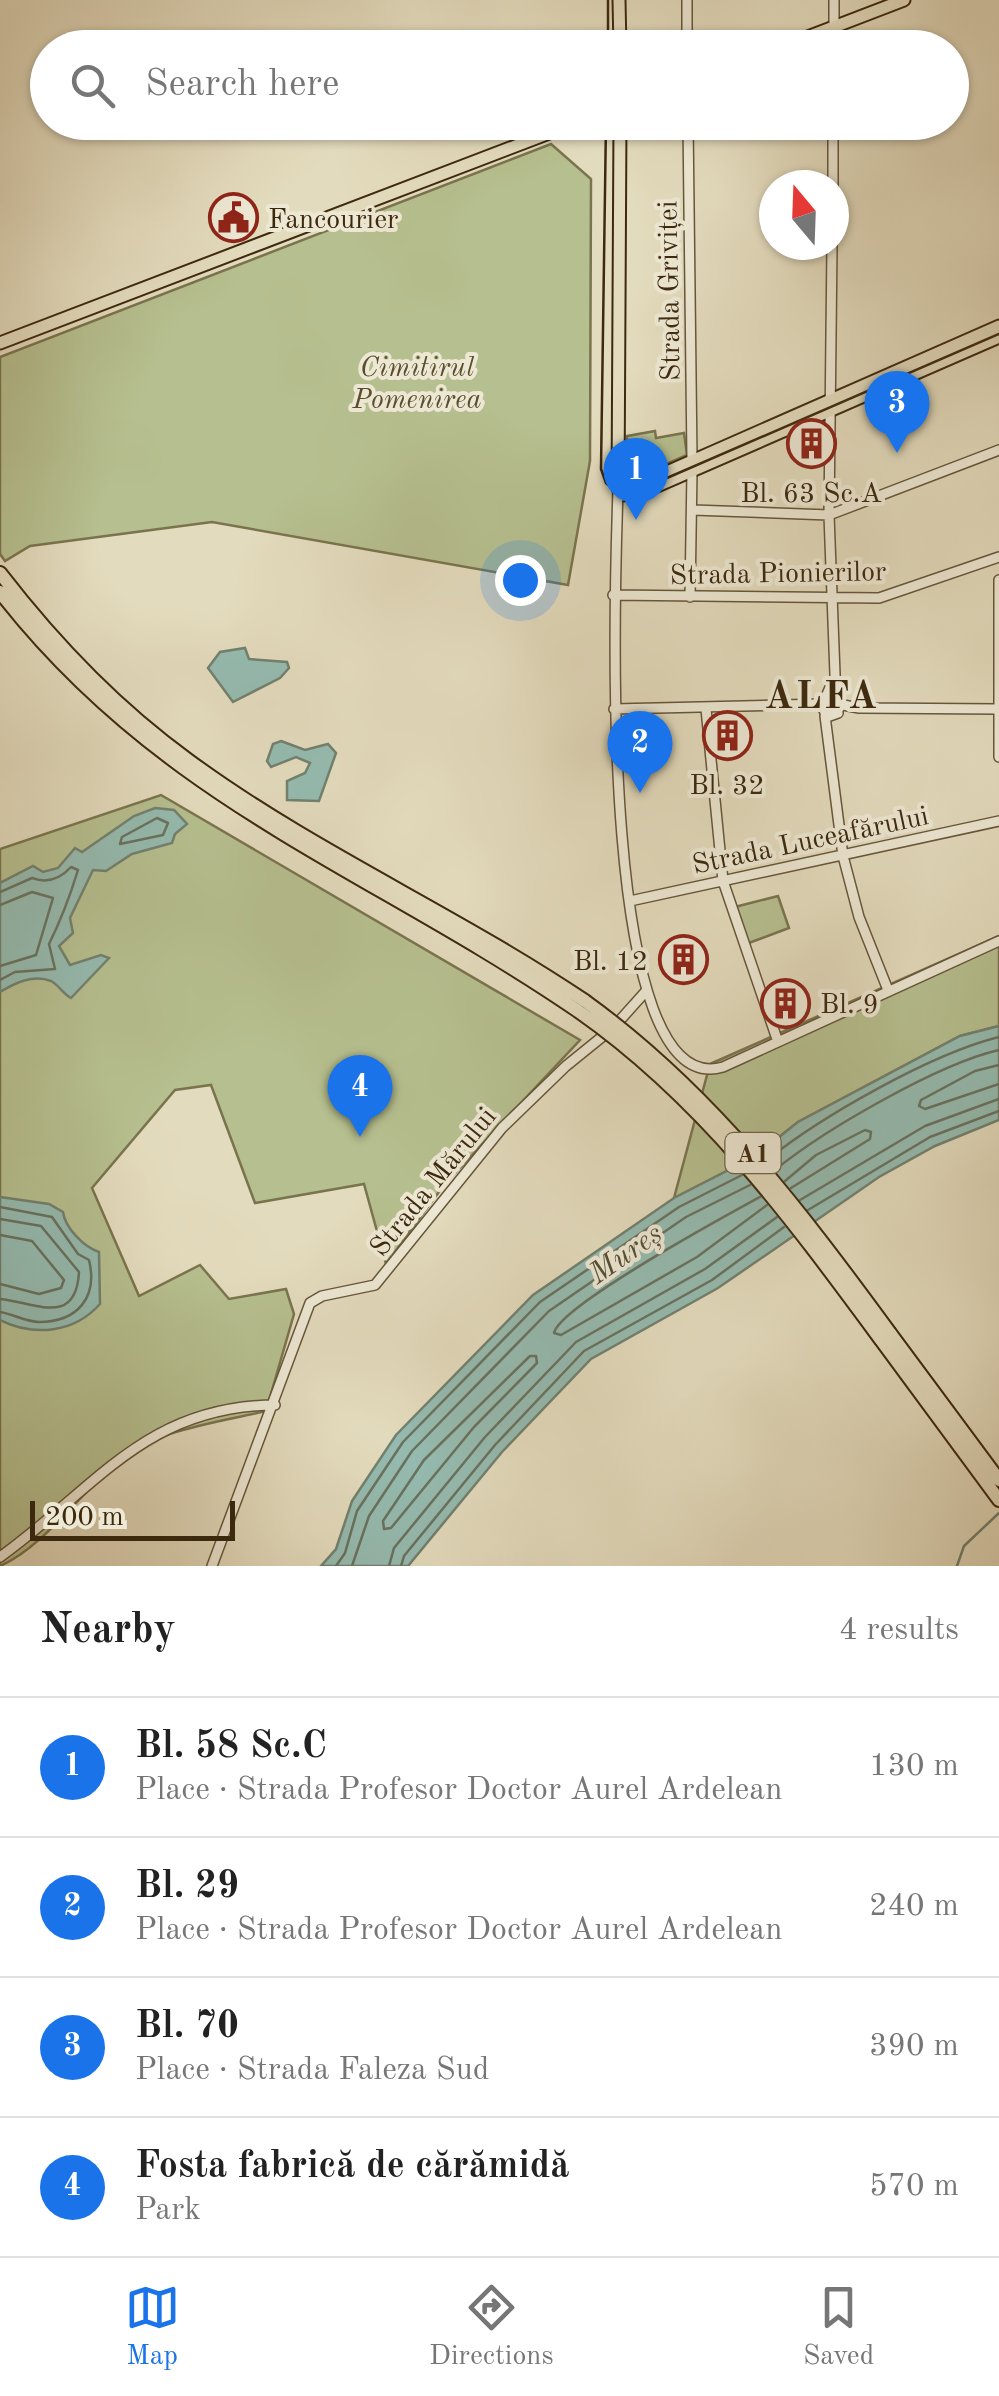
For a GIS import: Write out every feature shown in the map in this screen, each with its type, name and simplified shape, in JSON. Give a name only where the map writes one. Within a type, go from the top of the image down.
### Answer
[{"type":"highway","name":"A1","points":[[0,573],[60,645],[129,713],[254,812]]},
{"type":"highway","name":"A1","points":[[0,592],[61,664],[121,722],[290,835],[479,934],[666,1065],[738,1135],[996,1482],[999,1500]]},
{"type":"main road","points":[[620,0],[620,30]]},
{"type":"main road","points":[[826,30],[904,0]]},
{"type":"main road","points":[[0,343],[531,140]]},
{"type":"main road","points":[[620,140],[620,496],[999,326]]},
{"type":"main road","points":[[831,403],[999,337]]},
{"type":"main road","points":[[618,470],[626,481],[639,484],[692,465]]},
{"type":"street","points":[[687,0],[688,30]]},
{"type":"street","points":[[834,0],[834,27]]},
{"type":"street","name":"Strada Griviței","points":[[688,140],[693,510],[690,597]]},
{"type":"street","points":[[833,140],[833,170]]},
{"type":"street","points":[[832,260],[829,737],[843,856],[859,917],[888,990]]},
{"type":"street","points":[[693,510],[829,515],[999,450]]},
{"type":"street","points":[[620,496],[612,595],[614,761],[630,901],[647,990],[679,1050],[704,1068],[715,1069],[999,942]]},
{"type":"street","name":"Strada Pionierilor","points":[[612,595],[885,598],[999,557]]},
{"type":"street","points":[[999,580],[999,757]]},
{"type":"street","points":[[614,708],[998,709]]},
{"type":"street","points":[[706,709],[722,881],[778,1042]]},
{"type":"street","name":"Strada Luceafărului","points":[[630,901],[999,821]]},
{"type":"street","name":"Strada Mărului","points":[[212,1566],[275,1406],[310,1303],[322,1296],[375,1285],[502,1128],[566,1066],[613,1028],[647,990]]},
{"type":"street","points":[[0,1556],[134,1445],[228,1412],[275,1406]]},
{"type":"green space","name":"Cimitirul Pomenirea","points":[[551,144],[591,179],[590,461],[568,585],[212,522],[30,546],[5,561],[0,554],[0,357]]},
{"type":"green space","points":[[655,431],[656,438],[684,433],[687,455],[634,478],[627,470],[627,436]]},
{"type":"green space","points":[[161,795],[580,1040],[444,1185],[386,1264],[364,1184],[255,1203],[211,1085],[175,1090],[92,1188],[139,1296],[200,1265],[229,1299],[286,1289],[294,1314],[266,1411],[167,1435],[131,1452],[31,1547],[0,1566],[0,849]]},
{"type":"green space","points":[[778,896],[789,928],[746,944],[735,907]]},
{"type":"green space","points":[[999,936],[999,1026],[960,1036],[798,1122],[754,1157],[674,1198],[710,1064]]},
{"type":"water","points":[[245,648],[249,659],[287,662],[289,668],[280,678],[233,702],[208,668],[220,652]]},
{"type":"water","points":[[281,741],[305,750],[328,744],[336,753],[319,801],[287,800],[287,781],[305,773],[310,763],[296,757],[271,767],[267,761],[273,744]]},
{"type":"water","points":[[155,808],[174,810],[187,824],[175,834],[172,843],[132,854],[106,871],[93,870],[70,918],[73,933],[59,946],[70,965],[101,955],[109,958],[71,998],[51,981],[38,978],[0,992],[0,883],[33,866],[43,872],[58,868],[75,848],[82,852],[134,816]]},
{"type":"water","name":"Mureș","points":[[999,1026],[999,1120],[935,1146],[879,1177],[718,1288],[591,1359],[502,1452],[408,1566],[321,1566],[336,1549],[352,1501],[396,1435],[533,1295],[674,1198],[754,1157],[798,1122],[960,1036]]},
{"type":"water","points":[[0,1197],[49,1204],[63,1212],[71,1230],[99,1252],[100,1304],[90,1314],[66,1326],[40,1330],[0,1320]]},
{"type":"waterway","points":[[957,1566],[964,1546],[999,1513]]},
{"type":"tram line","points":[[608,0],[608,30]]},
{"type":"tram line","points":[[606,140],[601,469],[606,483],[616,492],[637,491],[999,334]]},
{"type":"place","name":"Fancourier","points":[[233,218]]},
{"type":"place","name":"Bl. 63 Sc.A","points":[[811,444]]},
{"type":"place","name":"Bl. 70","points":[[897,453]]},
{"type":"place","name":"Bl. 58 Sc.C","points":[[636,520]]},
{"type":"place","name":"Bl. 32","points":[[727,736]]},
{"type":"place","name":"Bl. 29","points":[[640,793]]},
{"type":"place","name":"Bl. 12","points":[[683,960]]},
{"type":"place","name":"Bl. 9","points":[[785,1003]]},
{"type":"place","name":"Fosta fabrică de cărămidă","points":[[360,1137]]},
{"type":"district","name":"ALFA","points":[[822,695]]}]
